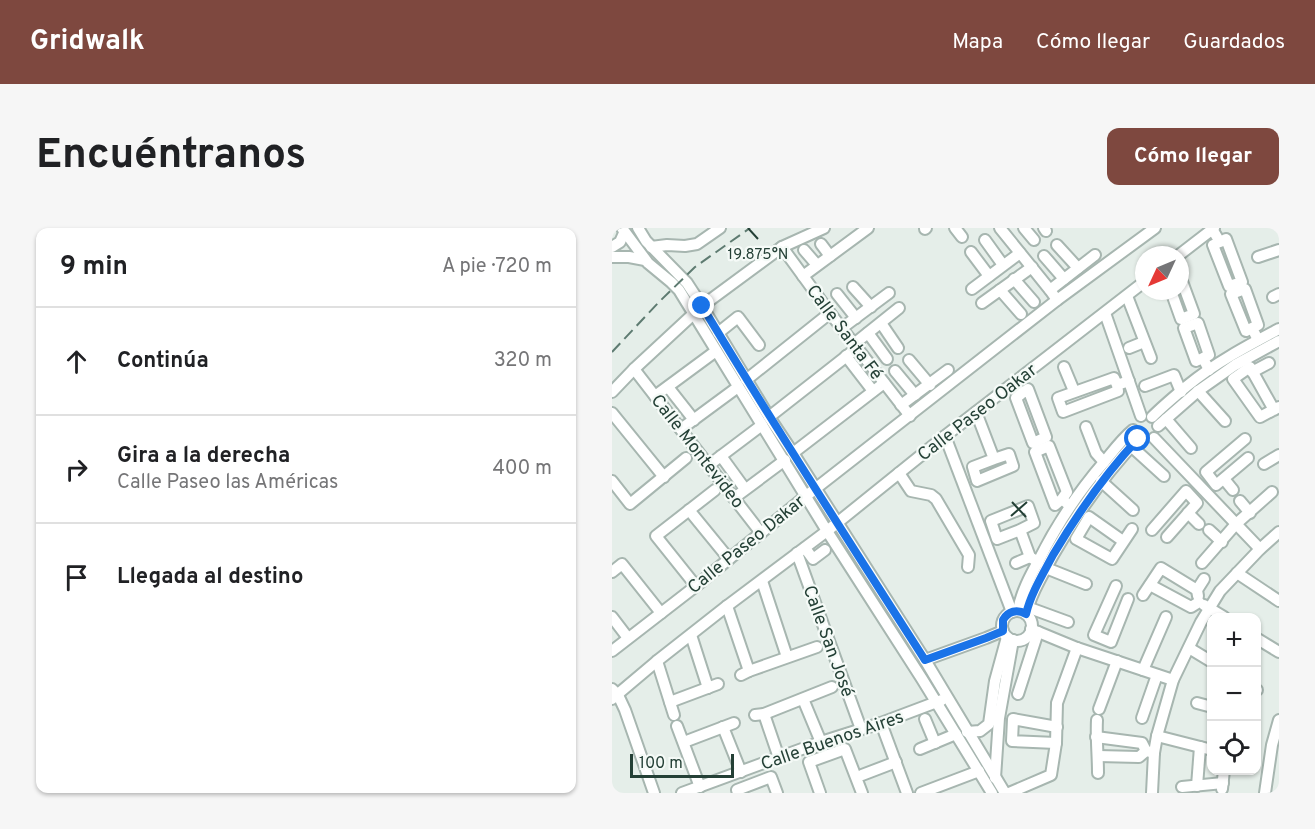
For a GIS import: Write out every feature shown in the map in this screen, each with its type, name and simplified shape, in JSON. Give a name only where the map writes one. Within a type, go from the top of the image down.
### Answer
[{"type":"street","points":[[638,228],[698,310],[718,333],[742,384]]},
{"type":"street","points":[[651,247],[697,244],[720,228]]},
{"type":"street","points":[[612,392],[698,310],[782,247],[824,228]]},
{"type":"street","points":[[803,276],[830,256],[840,241],[868,228]]},
{"type":"street","points":[[1024,228],[1034,240]]},
{"type":"street","points":[[910,416],[1153,228]]},
{"type":"street","points":[[1189,247],[1213,229],[1220,242]]},
{"type":"street","points":[[612,247],[620,242],[623,230]]},
{"type":"street","points":[[623,230],[645,260]]},
{"type":"street","points":[[1005,230],[1057,300]]},
{"type":"street","points":[[985,240],[1004,265]]},
{"type":"street","points":[[821,244],[830,256]]},
{"type":"street","points":[[1057,245],[1078,268]]},
{"type":"street","name":"Calle Santa Fé","points":[[782,247],[910,416]]},
{"type":"street","points":[[804,250],[817,265]]},
{"type":"street","points":[[1258,258],[1279,250]]},
{"type":"street","points":[[971,252],[989,276]]},
{"type":"street","points":[[972,289],[1020,253]]},
{"type":"street","points":[[1050,290],[1095,255]]},
{"type":"street","points":[[1044,256],[1065,279]]},
{"type":"street","points":[[612,257],[645,260],[675,278]]},
{"type":"street","points":[[982,303],[1032,267]]},
{"type":"street","points":[[1014,279],[1034,302]]},
{"type":"street","points":[[852,287],[871,307]]},
{"type":"street","name":"Calle Paseo Oakar","points":[[837,522],[1135,289]]},
{"type":"street","points":[[1000,290],[1021,314]]},
{"type":"street","points":[[842,328],[889,293]]},
{"type":"street","points":[[837,294],[856,318]]},
{"type":"street","points":[[1122,299],[1151,358]]},
{"type":"street","points":[[1174,300],[1181,320],[1194,314],[1189,300]]},
{"type":"street","points":[[709,465],[846,356],[868,333],[899,308]]},
{"type":"street","points":[[698,310],[716,351],[742,384],[789,457],[816,489],[925,660],[941,700]]},
{"type":"street","points":[[681,429],[742,384],[830,313]]},
{"type":"street","points":[[1104,313],[1129,381],[1154,419],[1158,433],[1154,438],[1144,442],[1134,438]]},
{"type":"street","points":[[718,333],[738,317],[759,345]]},
{"type":"street","points":[[881,323],[898,348]]},
{"type":"street","points":[[1252,328],[1258,340]]},
{"type":"street","points":[[1154,419],[1181,392],[1209,370],[1279,329]]},
{"type":"street","points":[[868,333],[887,359]]},
{"type":"street","points":[[1129,348],[1144,342]]},
{"type":"street","points":[[1243,369],[1276,408],[1260,417],[1233,379],[1243,369],[1279,342]]},
{"type":"street","points":[[655,396],[716,351]]},
{"type":"street","points":[[846,356],[873,391]]},
{"type":"street","points":[[1203,358],[1209,370]]},
{"type":"street","points":[[909,360],[930,385]]},
{"type":"street","points":[[1132,529],[1112,559],[1076,539],[1077,526],[1101,481],[1134,438],[1134,423],[1154,419],[1198,391],[1243,369],[1269,363]]},
{"type":"street","points":[[1064,367],[1074,392]]},
{"type":"street","name":"Calle Montevideo","points":[[634,369],[761,533]]},
{"type":"street","points":[[901,405],[948,370]]},
{"type":"street","points":[[896,371],[915,395]]},
{"type":"street","points":[[1145,386],[1174,375],[1181,392]]},
{"type":"street","points":[[1114,378],[1117,386],[1118,391],[1064,412],[1058,398],[1114,378]]},
{"type":"street","points":[[1117,386],[1129,381]]},
{"type":"street","points":[[734,498],[884,383]]},
{"type":"street","points":[[1014,383],[1021,394]]},
{"type":"street","points":[[668,387],[694,420]]},
{"type":"street","points":[[1198,391],[1225,421]]},
{"type":"street","points":[[612,412],[664,477]]},
{"type":"street","points":[[976,412],[994,459]]},
{"type":"street","name":"Calle Paseo Dakar","points":[[612,651],[910,416]]},
{"type":"street","points":[[1154,419],[1191,448]]},
{"type":"street","points":[[1086,427],[1096,453],[1104,462]]},
{"type":"street","points":[[945,436],[1021,611],[1031,620],[1035,630],[1018,694]]},
{"type":"street","points":[[1021,611],[1020,602],[1055,529],[1066,502],[1067,492],[1048,446],[1035,452],[1055,505],[1066,502],[1104,462],[1134,438]]},
{"type":"street","points":[[1134,438],[1164,476]]},
{"type":"street","points":[[1154,438],[1260,549]]},
{"type":"street","points":[[1245,439],[1206,472],[1216,485],[1248,458]]},
{"type":"street","points":[[1264,464],[1279,455]]},
{"type":"street","points":[[720,456],[745,489]]},
{"type":"street","points":[[789,457],[806,496],[827,531],[962,733],[1007,793],[1051,775],[1056,743],[1057,704],[1077,648]]},
{"type":"street","points":[[612,482],[630,504],[686,458]]},
{"type":"street","points":[[899,473],[911,490],[931,495],[936,499],[969,555],[968,567]]},
{"type":"street","points":[[1191,496],[1210,479]]},
{"type":"street","points":[[1224,479],[1233,490]]},
{"type":"street","points":[[1101,481],[1132,510]]},
{"type":"street","points":[[696,586],[656,536],[715,490]]},
{"type":"street","points":[[1152,530],[1186,491],[1197,503],[1167,537]]},
{"type":"street","points":[[1202,564],[1236,524],[1272,492]]},
{"type":"street","points":[[1240,501],[1250,513]]},
{"type":"street","points":[[689,510],[729,559]]},
{"type":"street","points":[[1188,513],[1222,542]]},
{"type":"street","points":[[1038,562],[1089,517],[1123,541]]},
{"type":"street","name":"Calle Paseo Dakar","points":[[614,694],[837,522]]},
{"type":"street","points":[[1020,530],[1038,562]]},
{"type":"street","points":[[1152,793],[1150,752],[1158,736],[1173,680],[1201,622],[1220,591],[1279,532]]},
{"type":"street","points":[[801,550],[813,559],[825,550]]},
{"type":"street","name":"Calle San José","points":[[801,550],[861,729]]},
{"type":"street","points":[[1016,563],[1038,562],[1086,584]]},
{"type":"street","points":[[612,572],[622,564],[661,613]]},
{"type":"street","points":[[1143,595],[1161,568],[1197,590]]},
{"type":"street","points":[[1237,573],[1277,596]]},
{"type":"street","points":[[1199,602],[1197,590],[1204,579]]},
{"type":"street","points":[[762,580],[787,657]]},
{"type":"street","points":[[1150,585],[1191,607],[1199,602]]},
{"type":"street","points":[[1116,586],[1094,635],[1111,642],[1128,599]]},
{"type":"street","points":[[1199,602],[1217,613]]},
{"type":"street","points":[[727,606],[745,673],[817,647]]},
{"type":"street","points":[[995,778],[1007,636],[1003,620],[1007,614],[1021,611],[1068,622]]},
{"type":"street","points":[[612,617],[628,638]]},
{"type":"street","points":[[1143,670],[1166,617]]},
{"type":"street","points":[[1116,629],[1127,634]]},
{"type":"street","points":[[925,660],[986,638],[1007,636],[1024,639],[1035,630]]},
{"type":"street","points":[[1035,630],[1077,648],[1173,680]]},
{"type":"street","points":[[670,702],[713,686],[691,635]]},
{"type":"street","points":[[920,749],[962,733],[980,731],[989,723],[995,681],[1007,636]]},
{"type":"street","points":[[1095,654],[1102,639]]},
{"type":"street","points":[[1261,641],[1279,652]]},
{"type":"street","points":[[1189,648],[1207,659]]},
{"type":"street","points":[[657,661],[684,742],[690,791]]},
{"type":"street","points":[[1098,773],[1096,737],[1098,714],[1117,661]]},
{"type":"street","points":[[1142,718],[1157,675]]},
{"type":"street","points":[[779,758],[760,714],[832,687]]},
{"type":"street","points":[[614,694],[654,793]]},
{"type":"street","points":[[803,699],[826,756]]},
{"type":"street","name":"Calle Buenos Aires","points":[[690,791],[941,700]]},
{"type":"street","points":[[1197,703],[1207,706]]},
{"type":"street","points":[[1056,727],[1013,718],[1012,741],[1056,743]]},
{"type":"street","points":[[925,719],[935,743]]},
{"type":"street","points":[[1266,792],[1272,745],[1279,720]]},
{"type":"street","points":[[881,723],[907,793]]},
{"type":"street","points":[[684,742],[728,725],[752,784]]},
{"type":"street","points":[[962,733],[992,793]]},
{"type":"street","points":[[1158,736],[1206,748],[1197,786]]},
{"type":"street","points":[[1096,737],[1142,743],[1150,752]]},
{"type":"street","points":[[820,793],[809,762],[845,749],[862,793]]},
{"type":"street","points":[[1098,756],[1139,757],[1150,752]]},
{"type":"street","points":[[862,775],[896,762]]},
{"type":"street","points":[[921,793],[979,771]]},
{"type":"street","points":[[1182,787],[1222,786],[1223,775]]},
{"type":"street","points":[[738,793],[737,790],[771,777],[777,793]]},
{"type":"railway","points":[[612,352],[695,267],[750,228]]},
{"type":"route","points":[[702,306],[769,417],[925,660],[1003,631],[1003,620],[1010,612],[1018,611],[1026,614],[1036,587],[1072,523],[1101,481],[1138,439]]}]
